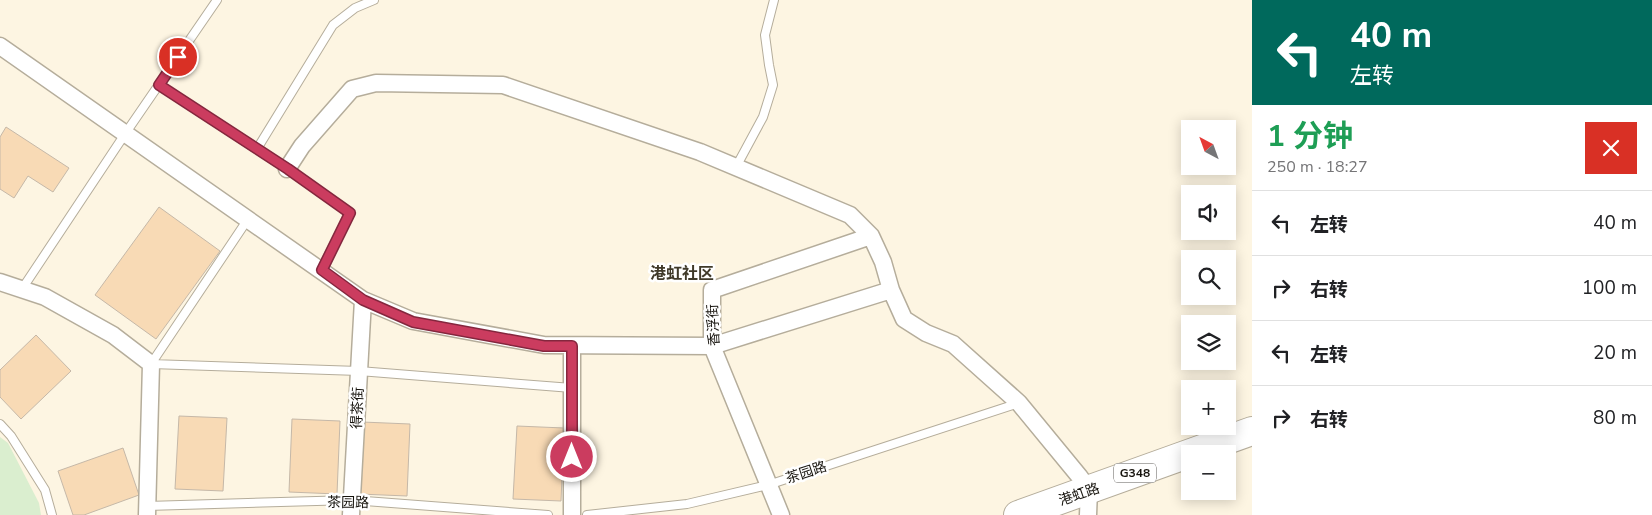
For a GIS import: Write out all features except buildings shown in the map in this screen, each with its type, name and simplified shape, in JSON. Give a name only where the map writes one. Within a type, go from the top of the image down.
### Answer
[{"type":"highway","name":"港虹路","points":[[1018,515],[1088,502],[1252,431]]},
{"type":"street","points":[[0,46],[363,300],[413,322],[544,346],[712,346],[891,290]]},
{"type":"street","points":[[288,169],[302,146],[352,89],[376,83],[503,85],[700,152],[850,215],[872,236],[883,262],[891,290],[904,319],[926,333],[953,344],[1020,403],[1088,502]]},
{"type":"street","name":"香浮街","points":[[781,515],[712,346],[712,290],[872,236]]},
{"type":"street","points":[[0,282],[45,297],[113,334],[151,364],[147,510]]},
{"type":"street","name":"得茶街","points":[[351,508],[363,300]]},
{"type":"street","points":[[572,346],[572,515]]},
{"type":"lane","points":[[22,289],[125,134],[218,0]]},
{"type":"lane","points":[[256,148],[333,25],[355,8],[374,0]]},
{"type":"lane","points":[[736,167],[763,118],[773,85],[766,35],[774,0]]},
{"type":"lane","points":[[159,85],[288,169],[350,213],[322,270]]},
{"type":"lane","points":[[151,364],[248,219]]},
{"type":"lane","points":[[151,364],[359,371],[572,388]]},
{"type":"lane","name":"茶园路","points":[[587,515],[687,504],[768,485],[1020,403]]},
{"type":"lane","points":[[0,424],[12,436],[45,490],[52,515]]},
{"type":"lane","name":"茶园路","points":[[147,510],[351,508],[548,515]]},
{"type":"green space","points":[[0,437],[8,443],[39,503],[41,515],[0,515]]},
{"type":"district","name":"港虹社区","points":[[682,273]]},
{"type":"route","points":[[178,57],[159,85],[288,169],[350,213],[322,270],[363,300],[413,322],[544,346],[572,346],[572,457]]}]
